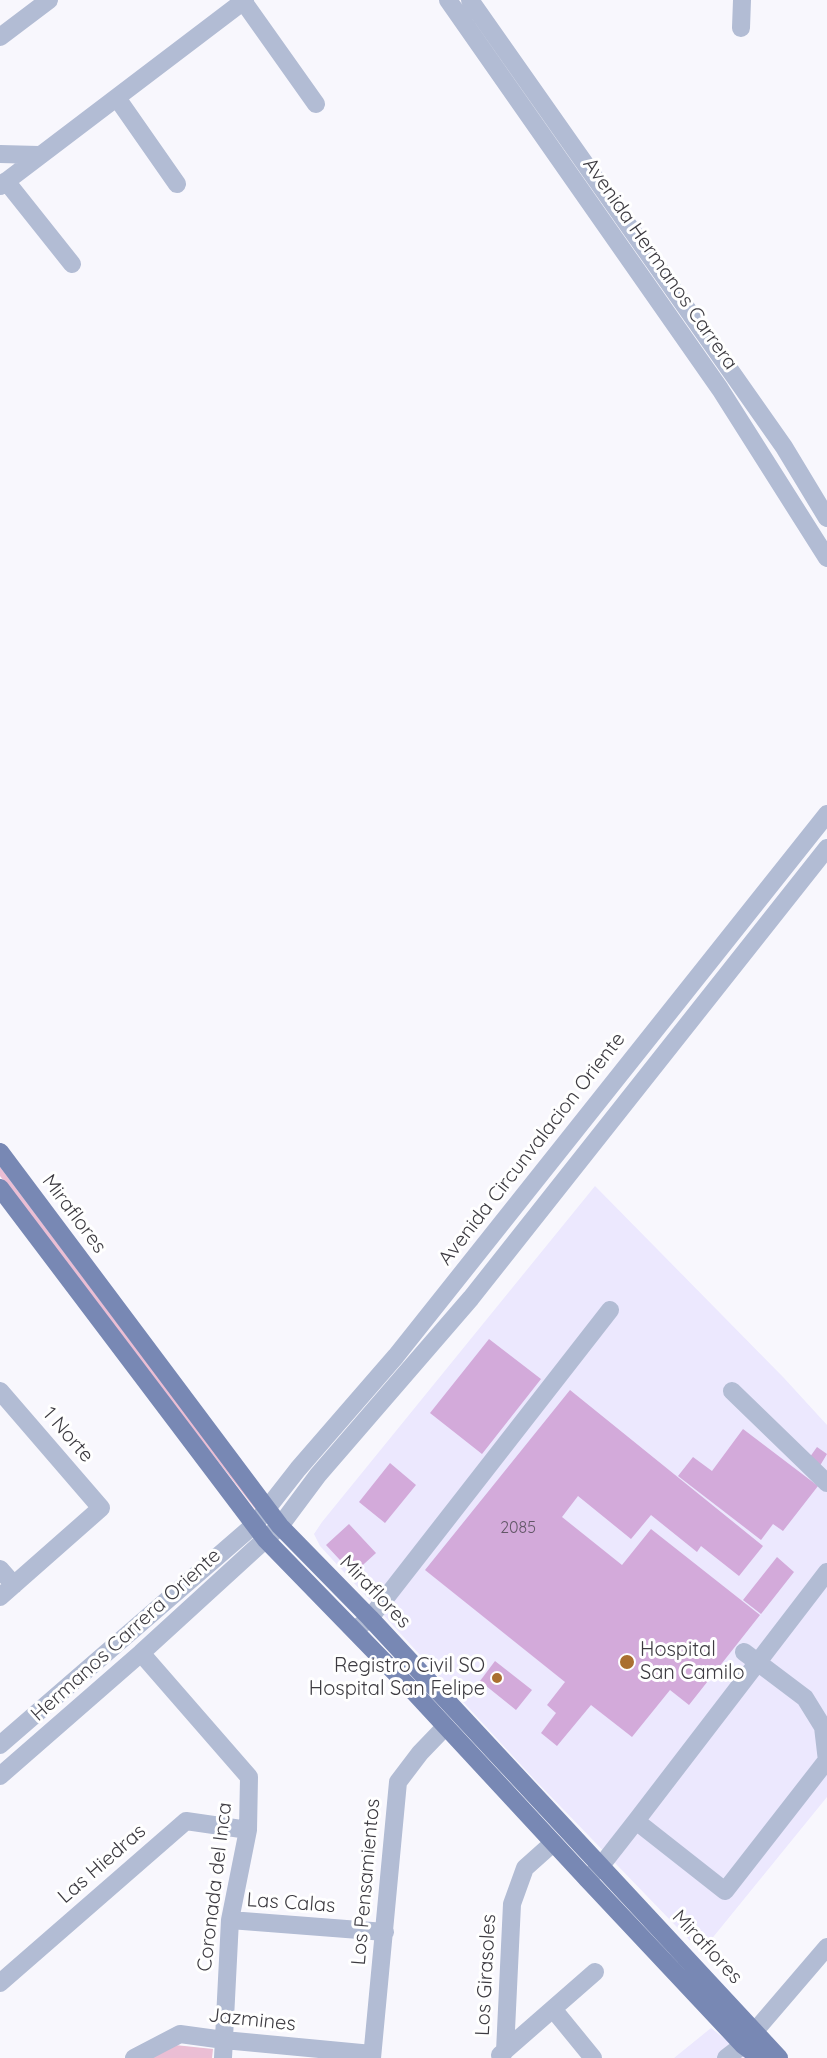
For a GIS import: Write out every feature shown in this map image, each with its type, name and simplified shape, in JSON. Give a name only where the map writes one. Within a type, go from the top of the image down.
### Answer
[{"type":"main road","name":"Miraflores","points":[[0,1152],[280,1526],[370,1618],[593,1873],[752,2049],[779,2058]]},
{"type":"main road","name":"Miraflores","points":[[0,1188],[266,1540],[355,1630],[553,1843],[593,1873]]},
{"type":"street","points":[[0,37],[49,0]]},
{"type":"street","name":"Avenida Hermanos Carrera","points":[[448,0],[720,389],[827,558]]},
{"type":"street","name":"Avenida Hermanos Carrera","points":[[470,0],[778,437],[827,518]]},
{"type":"street","points":[[741,28],[742,0]]},
{"type":"street","points":[[72,264],[3,183],[244,1],[316,104]]},
{"type":"street","points":[[117,98],[177,184]]},
{"type":"street","points":[[0,154],[39,155]]},
{"type":"street","name":"Avenida Circunvalacion Oriente","points":[[268,1510],[298,1469],[403,1347],[827,813]]},
{"type":"street","points":[[280,1526],[318,1475],[471,1298],[827,848]]},
{"type":"street","points":[[355,1630],[370,1618],[610,1311]]},
{"type":"street","name":"1 Norte","points":[[0,1391],[101,1508],[7,1591]]},
{"type":"street","points":[[732,1391],[827,1482]]},
{"type":"street","name":"Hermanos Carrera Oriente","points":[[0,1745],[255,1524],[268,1510]]},
{"type":"street","name":"Hermanos Carrera Oriente","points":[[0,1776],[141,1653],[280,1526]]},
{"type":"street","points":[[0,1569],[7,1591]]},
{"type":"street","points":[[593,1873],[636,1821],[751,1657],[827,1572]]},
{"type":"street","name":"Coronada del Inca","points":[[141,1653],[249,1778],[248,1830],[230,1920],[223,2049]]},
{"type":"street","points":[[636,1821],[725,1891],[827,1760],[823,1727],[805,1698],[751,1657]]},
{"type":"street","name":"Los Pensamientos","points":[[372,2056],[398,1782],[420,1753],[446,1727]]},
{"type":"street","name":"Las Hiedras","points":[[0,1983],[186,1821],[248,1830]]},
{"type":"street","name":"Los Girasoles","points":[[501,2054],[512,1904],[525,1868],[553,1843]]},
{"type":"street","name":"Las Calas","points":[[230,1920],[385,1932]]},
{"type":"street","points":[[726,2058],[752,2049],[827,1947]]},
{"type":"street","points":[[501,2054],[595,1972]]},
{"type":"street","points":[[553,2009],[593,2058]]},
{"type":"street","name":"Jazmines","points":[[134,2058],[180,2034],[223,2049],[372,2056]]},
{"type":"shaded area","points":[[0,1167],[130,1340],[261,1504],[256,1510],[74,1277],[0,1176]]},
{"type":"shaded area","name":"Hospital San Camilo","points":[[595,1186],[784,1378],[827,1425],[827,1797],[701,1952],[533,1778],[320,1546],[314,1534]]},
{"type":"shaded area","points":[[711,2028],[749,2058],[674,2058]]},
{"type":"shaded area","points":[[175,2045],[213,2049],[212,2058],[145,2058]]},
{"type":"building","points":[[489,1339],[541,1379],[482,1454],[430,1413]]},
{"type":"building","points":[[570,1390],[763,1546],[739,1576],[701,1546],[697,1552],[651,1515],[631,1539],[578,1496],[562,1517],[622,1565],[651,1529],[760,1615],[689,1705],[670,1690],[632,1737],[591,1705],[557,1746],[541,1733],[556,1713],[547,1705],[565,1682],[425,1570]]},
{"type":"building","points":[[743,1429],[818,1486],[783,1531],[773,1524],[761,1540],[678,1476],[693,1457],[712,1471]]},
{"type":"building","points":[[817,1447],[827,1454],[818,1469],[807,1461]]},
{"type":"building","points":[[390,1463],[416,1485],[385,1523],[359,1502]]},
{"type":"building","points":[[349,1524],[376,1553],[353,1574],[326,1545]]},
{"type":"building","points":[[777,1557],[794,1572],[761,1614],[743,1600]]},
{"type":"building","points":[[495,1661],[532,1690],[516,1710],[480,1681]]},
{"type":"place","name":"Hospital San Camilo","points":[[627,1662]]},
{"type":"place","name":"Registro Civil SO Hospital San Felipe","points":[[497,1678]]}]
